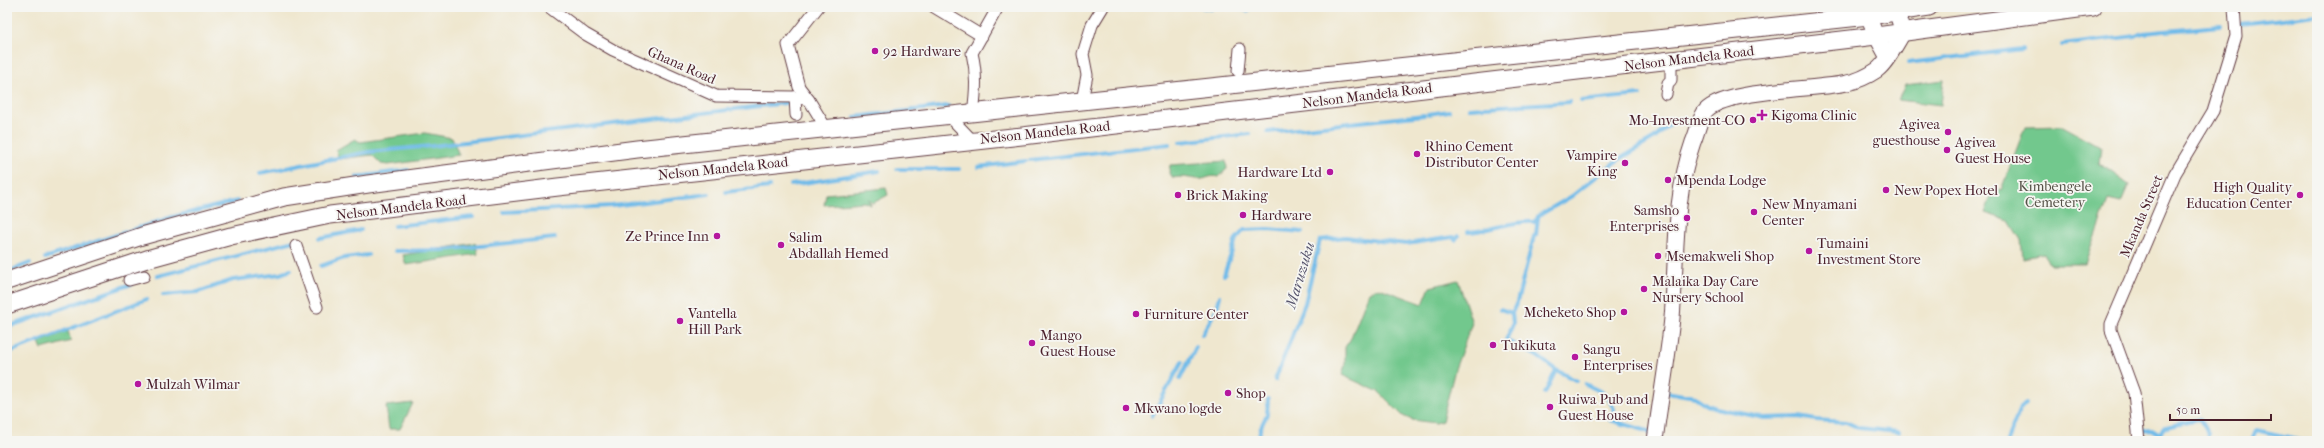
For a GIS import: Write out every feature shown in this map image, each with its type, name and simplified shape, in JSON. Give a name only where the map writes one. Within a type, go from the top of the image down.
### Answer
[{"type":"main road","points":[[1806,22],[1823,7]]},
{"type":"main road","points":[[1896,9],[1929,7]]},
{"type":"main road","name":"Nelson Mandela Road","points":[[7,305],[147,259],[231,236],[330,215],[1903,33],[2093,7]]},
{"type":"main road","name":"Nelson Mandela Road","points":[[7,281],[142,236],[284,197],[637,149],[1806,22],[1867,11],[1896,9]]},
{"type":"street","name":"Ghana Road","points":[[549,7],[585,34],[613,50],[716,96],[796,97],[809,100]]},
{"type":"street","points":[[818,7],[788,45],[799,87],[809,100],[826,128]]},
{"type":"street","points":[[934,7],[982,36]]},
{"type":"street","points":[[973,112],[976,91],[976,69],[972,53],[998,7]]},
{"type":"street","points":[[1082,101],[1087,75],[1083,54],[1092,25],[1104,7]]},
{"type":"street","name":"Mkanda Street","points":[[2139,441],[2134,393],[2110,324],[2175,174],[2213,111],[2236,36],[2234,7]]},
{"type":"street","points":[[1655,441],[1670,336],[1675,243],[1681,184],[1685,164],[1704,112],[1719,102],[1750,94],[1848,83],[1862,79],[1878,69],[1903,33],[1896,9]]},
{"type":"street","points":[[1867,11],[1876,36],[1888,56]]},
{"type":"street","points":[[1238,71],[1240,49]]},
{"type":"street","points":[[1666,94],[1668,83],[1671,80],[1672,60]]},
{"type":"street","points":[[796,97],[796,115]]},
{"type":"street","points":[[948,115],[972,140]]},
{"type":"street","points":[[296,246],[316,307]]},
{"type":"street","points":[[129,280],[144,276]]},
{"type":"green space","points":[[1944,80],[1941,105],[1898,100],[1905,85]]},
{"type":"green space","name":"Kimbengele Cemetery","points":[[2063,126],[2101,147],[2099,163],[2129,185],[2121,203],[2108,200],[2085,264],[2049,264],[2044,254],[2023,258],[2021,240],[2009,221],[1985,213],[1994,188],[2001,190],[2025,127]]},
{"type":"green space","points":[[425,133],[452,138],[459,155],[388,165],[381,164],[372,155],[339,159],[336,150],[355,139],[360,142]]},
{"type":"green space","points":[[1226,161],[1227,169],[1218,177],[1211,176],[1202,179],[1181,177],[1173,178],[1169,172],[1170,165]]},
{"type":"green space","points":[[886,188],[888,195],[873,203],[868,199],[871,205],[864,202],[824,205],[826,194]]},
{"type":"green space","points":[[475,243],[478,254],[406,265],[403,255]]},
{"type":"green space","points":[[1458,280],[1472,323],[1455,369],[1442,421],[1436,423],[1412,420],[1403,416],[1379,392],[1342,375],[1345,365],[1345,347],[1350,340],[1369,292],[1379,288],[1423,304],[1430,287]]},
{"type":"green space","points":[[68,331],[71,341],[42,349],[39,342]]},
{"type":"green space","points":[[413,403],[400,429],[389,429],[386,406]]},
{"type":"waterway","points":[[1202,7],[1211,9],[1211,7]]},
{"type":"waterway","points":[[1237,7],[1247,11],[1252,7]]},
{"type":"waterway","points":[[2240,24],[2317,15]]},
{"type":"waterway","points":[[2062,45],[2135,36],[2143,33],[2220,26]]},
{"type":"waterway","points":[[1908,63],[2022,49]]},
{"type":"waterway","points":[[1581,101],[1640,95]]},
{"type":"waterway","points":[[260,173],[368,152],[432,146],[794,102]]},
{"type":"waterway","points":[[1469,108],[1570,102]]},
{"type":"waterway","points":[[855,117],[948,106]]},
{"type":"waterway","points":[[1428,114],[1449,111]]},
{"type":"waterway","points":[[1268,132],[1424,115]]},
{"type":"waterway","points":[[1577,381],[1556,370],[1537,356],[1506,340],[1513,324],[1512,313],[1517,302],[1534,236],[1536,235],[1538,216],[1572,196],[1615,162],[1655,138],[1670,124]]},
{"type":"waterway","points":[[1180,142],[1250,134]]},
{"type":"waterway","points":[[1030,160],[1169,144]]},
{"type":"waterway","points":[[978,167],[1026,161]]},
{"type":"waterway","points":[[897,169],[959,169]]},
{"type":"waterway","points":[[357,177],[408,170]]},
{"type":"waterway","points":[[791,185],[879,171]]},
{"type":"waterway","points":[[726,192],[770,187]]},
{"type":"waterway","points":[[504,212],[612,206],[709,194]]},
{"type":"waterway","points":[[45,258],[172,217],[237,201]]},
{"type":"waterway","points":[[394,226],[473,217]]},
{"type":"waterway","points":[[1468,232],[1521,222],[1534,222],[1538,218]]},
{"type":"waterway","points":[[1224,275],[1236,239],[1244,230],[1268,229],[1302,232]]},
{"type":"waterway","points":[[320,238],[361,230]]},
{"type":"waterway","name":"Maruzuku","points":[[1275,380],[1305,303],[1320,240],[1345,237],[1406,244],[1453,237],[1455,240],[1458,236]]},
{"type":"waterway","points":[[395,251],[443,250],[555,238]]},
{"type":"waterway","points":[[158,276],[298,240]]},
{"type":"waterway","points":[[321,266],[344,258],[368,255]]},
{"type":"waterway","points":[[7,272],[30,263]]},
{"type":"waterway","points":[[163,295],[198,292],[233,280],[280,274],[291,270]]},
{"type":"waterway","points":[[7,327],[132,284]]},
{"type":"waterway","points":[[1202,335],[1217,308],[1220,296]]},
{"type":"waterway","points":[[7,353],[147,299]]},
{"type":"waterway","points":[[1500,309],[1512,313]]},
{"type":"waterway","points":[[1180,379],[1196,347]]},
{"type":"waterway","points":[[1152,416],[1182,362]]},
{"type":"waterway","points":[[1545,393],[1556,370]]},
{"type":"waterway","points":[[1585,384],[1606,394],[1614,409],[1610,420],[1651,432],[1650,435]]},
{"type":"waterway","points":[[1666,392],[1695,397],[1707,405],[1716,408],[1764,418],[1798,417],[1846,422],[1859,428],[1899,432]]},
{"type":"waterway","points":[[1259,441],[1260,429],[1267,414],[1268,399]]},
{"type":"waterway","points":[[2007,441],[2020,408],[2026,404]]},
{"type":"waterway","points":[[2139,430],[2152,429],[2160,434],[2163,428],[2200,419],[2208,434],[2207,441]]},
{"type":"waterway","points":[[2252,441],[2256,430],[2307,441]]},
{"type":"place","name":"92 Hardware","points":[[875,51]]},
{"type":"place","name":"Kigoma Clinic","points":[[1762,115]]},
{"type":"place","name":"Mo-Investment-CO","points":[[1753,120]]},
{"type":"place","name":"Agivea guesthouse","points":[[1948,132]]},
{"type":"place","name":"Agivea Guest House","points":[[1947,150]]},
{"type":"place","name":"Rhino Cement Distributor Center","points":[[1417,154]]},
{"type":"place","name":"Vampire King","points":[[1625,163]]},
{"type":"place","name":"Hardware Ltd","points":[[1330,172]]},
{"type":"place","name":"Mpenda Lodge","points":[[1668,180]]},
{"type":"place","name":"New Popex Hotel","points":[[1886,190]]},
{"type":"place","name":"Brick Making","points":[[1178,195]]},
{"type":"place","name":"High Quality Education Center","points":[[2300,195]]},
{"type":"place","name":"New Mnyamani Center","points":[[1754,212]]},
{"type":"place","name":"Hardware","points":[[1243,215]]},
{"type":"place","name":"Samsho Enterprises","points":[[1687,218]]},
{"type":"place","name":"Ze Prince Inn","points":[[717,236]]},
{"type":"place","name":"Salim Abdallah Hemed","points":[[781,245]]},
{"type":"place","name":"Tumaini Investment Store","points":[[1809,251]]},
{"type":"place","name":"Msemakweli Shop","points":[[1658,256]]},
{"type":"place","name":"Malaika Day Care Nursery School","points":[[1644,289]]},
{"type":"place","name":"Mcheketo Shop","points":[[1624,312]]},
{"type":"place","name":"Furniture Center","points":[[1136,314]]},
{"type":"place","name":"Vantella Hill Park","points":[[680,321]]},
{"type":"place","name":"Mango Guest House","points":[[1032,343]]},
{"type":"place","name":"Tukikuta","points":[[1493,345]]},
{"type":"place","name":"Sangu Enterprises","points":[[1575,357]]},
{"type":"place","name":"Mulzah Wilmar","points":[[138,384]]},
{"type":"place","name":"Shop","points":[[1228,393]]},
{"type":"place","name":"Ruiwa Pub and Guest House","points":[[1550,407]]},
{"type":"place","name":"Mkwano logde","points":[[1126,408]]}]
